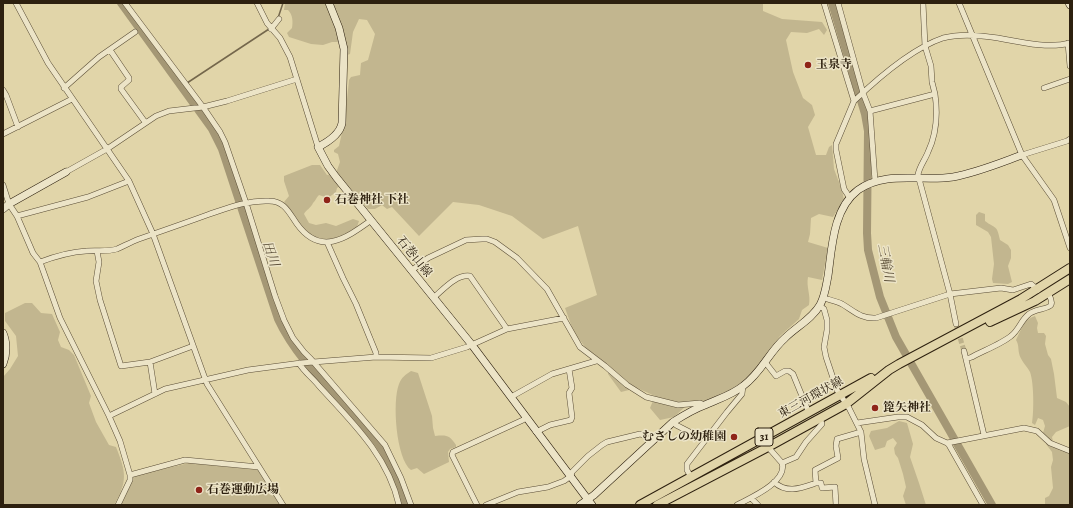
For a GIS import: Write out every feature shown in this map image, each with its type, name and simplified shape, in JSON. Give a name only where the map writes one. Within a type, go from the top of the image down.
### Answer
[{"type":"main road","name":"東三河環状線","points":[[657,505],[670,502],[846,404],[889,370],[916,354],[1038,290],[1070,268]]},
{"type":"main road","name":"東三河環状線","points":[[962,331],[1004,316],[1048,293],[1070,279]]},
{"type":"main road","name":"東三河環状線","points":[[640,505],[879,374],[889,370]]},
{"type":"street","points":[[16,3],[48,63],[129,181],[153,234],[205,379],[283,505]]},
{"type":"street","points":[[125,3],[220,132],[225,142],[275,296],[292,338],[385,445],[401,478],[411,505]]},
{"type":"street","points":[[257,3],[267,23],[280,38],[286,48],[318,147],[329,140],[341,128],[342,123],[344,49],[339,28],[329,3]]},
{"type":"street","points":[[824,3],[855,101]]},
{"type":"street","points":[[838,3],[863,93],[870,111],[874,182]]},
{"type":"street","points":[[923,3],[925,46],[931,66],[932,82],[937,106],[933,141],[918,171],[918,179],[950,294],[956,324]]},
{"type":"street","points":[[959,3],[1022,155],[1052,195],[1070,248]]},
{"type":"street","points":[[271,29],[279,19]]},
{"type":"street","points":[[64,88],[99,57],[135,32]]},
{"type":"street","points":[[850,198],[844,189],[836,144],[855,101],[881,76],[925,46],[943,38],[972,35],[1038,44],[1069,43],[1070,66]]},
{"type":"street","points":[[110,50],[129,78],[121,89],[145,122]]},
{"type":"street","points":[[3,209],[9,204],[107,149],[145,122],[162,113],[227,101],[296,79]]},
{"type":"street","points":[[1044,88],[1070,80]]},
{"type":"street","points":[[3,90],[18,127]]},
{"type":"street","points":[[870,111],[935,94]]},
{"type":"street","points":[[3,134],[72,98]]},
{"type":"street","points":[[580,505],[590,502],[650,442],[673,422],[705,405],[732,394],[743,386],[751,379],[784,338],[810,317],[820,306],[824,298],[836,229],[842,210],[850,198],[862,188],[874,182],[889,178],[918,179],[955,177],[1070,139]]},
{"type":"street","name":"石巻山線","points":[[318,147],[328,166],[370,221],[472,345],[590,502]]},
{"type":"street","points":[[17,216],[88,197],[129,181]]},
{"type":"street","points":[[3,185],[9,204],[17,216],[28,242],[40,262],[60,318],[120,441],[130,475],[130,480],[118,505]]},
{"type":"street","points":[[40,262],[64,253],[115,249],[153,234],[245,203],[271,200],[279,202],[286,206],[297,224],[305,233],[314,240],[321,242],[340,239],[370,221]]},
{"type":"street","points":[[411,271],[428,258],[466,240],[487,239],[495,242],[517,258],[547,289],[580,347],[627,385],[646,397],[678,405],[700,403],[705,405]]},
{"type":"street","points":[[327,242],[356,304],[376,353],[376,357]]},
{"type":"street","points":[[97,251],[99,262],[96,281],[100,300],[121,366],[150,362],[193,346]]},
{"type":"street","points":[[433,298],[456,279],[467,275],[470,276],[507,329]]},
{"type":"street","points":[[824,298],[839,302],[862,317],[870,319],[950,294],[1001,288],[1013,290],[1031,284],[1038,290]]},
{"type":"street","points":[[966,359],[1011,336],[1029,314],[1040,309],[1048,308],[1052,303],[1048,293]]},
{"type":"street","points":[[820,306],[824,309],[827,320],[824,347],[826,357],[833,381],[857,423],[860,432],[864,460],[875,505]]},
{"type":"street","points":[[109,416],[165,389],[205,379],[268,367],[300,363],[376,357],[431,358],[472,345],[507,329],[564,318]]},
{"type":"street","points":[[3,333],[6,343],[6,352],[3,364]]},
{"type":"street","points":[[964,352],[984,435]]},
{"type":"street","points":[[511,398],[552,374],[597,360]]},
{"type":"street","points":[[150,362],[155,394]]},
{"type":"street","points":[[765,362],[776,376],[789,371],[793,374],[809,413]]},
{"type":"street","points":[[300,363],[358,429],[375,451],[392,483],[399,505]]},
{"type":"street","points":[[536,432],[550,425],[571,420],[572,417],[569,393],[572,388],[569,369]]},
{"type":"street","points":[[691,477],[687,470],[687,464],[742,394],[743,386]]},
{"type":"street","points":[[857,423],[907,417],[922,425],[936,438],[949,442],[1024,428],[1037,431],[1050,443],[1070,451]]},
{"type":"street","points":[[476,505],[452,454],[453,452],[526,418]]},
{"type":"street","points":[[782,463],[796,457],[806,442],[822,424],[820,418]]},
{"type":"street","points":[[673,422],[705,440]]},
{"type":"street","points":[[816,483],[815,470],[838,458],[836,446],[837,439],[860,432]]},
{"type":"street","points":[[486,505],[518,492],[548,487],[564,481],[571,476],[572,472],[591,453],[607,442],[640,434],[644,435],[650,442]]},
{"type":"street","points":[[949,442],[983,505]]},
{"type":"street","points":[[737,505],[767,489],[783,470],[782,463],[768,447]]},
{"type":"street","points":[[130,475],[185,460],[259,467]]},
{"type":"street","points":[[774,482],[788,489],[794,490],[816,483],[821,483],[822,488],[835,487],[836,505]]},
{"type":"street","points":[[751,498],[758,505]]},
{"type":"shaded area","points":[[285,3],[763,3],[763,11],[782,19],[822,22],[827,30],[824,35],[819,29],[807,33],[791,32],[786,40],[793,72],[803,98],[812,105],[815,115],[808,127],[816,155],[826,155],[829,147],[832,145],[834,169],[844,200],[833,217],[819,214],[811,218],[808,242],[828,248],[822,280],[808,277],[809,305],[802,310],[799,319],[780,336],[744,382],[723,394],[701,402],[689,403],[674,417],[660,420],[650,408],[655,396],[637,388],[621,392],[608,374],[608,365],[586,348],[574,333],[565,308],[597,295],[578,226],[543,239],[512,216],[479,205],[453,202],[419,236],[392,207],[387,209],[382,205],[375,209],[368,209],[349,187],[343,184],[328,198],[319,195],[304,214],[309,223],[316,225],[326,223],[336,226],[353,219],[359,221],[357,227],[345,234],[328,239],[319,238],[312,235],[300,224],[284,202],[289,196],[284,181],[284,176],[312,165],[320,165],[327,175],[336,173],[340,162],[338,154],[334,152],[334,150],[339,146],[345,119],[349,80],[351,77],[360,75],[361,63],[368,60],[375,34],[367,20],[359,19],[353,32],[350,54],[347,55],[345,42],[332,42],[323,45],[311,44],[289,37],[287,33],[292,28],[292,19],[288,10],[284,10]]},
{"type":"shaded area","points":[[979,212],[985,214],[985,221],[997,229],[1000,240],[1008,245],[1011,250],[1011,258],[1008,266],[1012,282],[1008,284],[993,283],[992,279],[994,264],[991,237],[988,232],[976,225],[976,215]]},
{"type":"shaded area","points":[[25,303],[32,303],[41,313],[52,314],[60,332],[58,340],[61,347],[69,350],[74,355],[91,396],[89,403],[96,422],[109,445],[116,447],[122,463],[124,476],[122,489],[114,505],[3,505],[3,377],[18,356],[16,336],[5,321],[5,313]]},
{"type":"shaded area","points":[[1035,316],[1038,323],[1038,333],[1044,333],[1046,336],[1045,344],[1048,355],[1051,359],[1057,398],[1066,402],[1070,407],[1070,426],[1056,432],[1052,437],[1054,446],[1070,454],[1069,505],[1045,505],[1045,498],[1049,496],[1053,488],[1051,467],[1053,460],[1052,452],[1046,444],[1046,437],[1043,433],[1045,426],[1043,420],[1038,418],[1035,425],[1032,423],[1033,398],[1031,377],[1030,372],[1022,361],[1016,340],[1025,322],[1031,317]]},
{"type":"shaded area","points":[[411,371],[418,373],[432,416],[435,436],[447,436],[456,445],[456,447],[450,449],[448,452],[449,462],[424,474],[417,468],[411,470],[406,464],[402,454],[397,429],[397,392],[401,380]]},
{"type":"shaded area","points":[[899,421],[907,423],[913,444],[910,457],[926,505],[906,505],[903,496],[906,487],[898,458],[895,454],[894,448],[897,443],[893,438],[887,441],[885,447],[875,450],[869,436],[871,431],[887,428]]},
{"type":"shaded area","name":"石巻運動広場","points":[[189,463],[258,470],[281,505],[120,505],[133,476]]},
{"type":"waterway","name":"田川","points":[[121,3],[212,129],[222,149],[278,319],[287,336],[309,366],[361,422],[379,444],[400,487],[406,505]]},
{"type":"waterway","points":[[278,18],[283,3]]},
{"type":"waterway","name":"三輪川","points":[[832,3],[865,114],[868,131],[868,250],[880,297],[896,337],[992,505]]},
{"type":"waterway","points":[[187,83],[269,29]]},
{"type":"tunnel","points":[[956,324],[964,351]]},
{"type":"place","name":"玉泉寺","points":[[808,65]]},
{"type":"place","name":"石巻神社 下社","points":[[327,200]]},
{"type":"place","name":"箆矢神社","points":[[875,408]]},
{"type":"place","name":"むさしの幼稚園","points":[[734,437]]},
{"type":"place","name":"石巻運動広場","points":[[199,490]]}]
